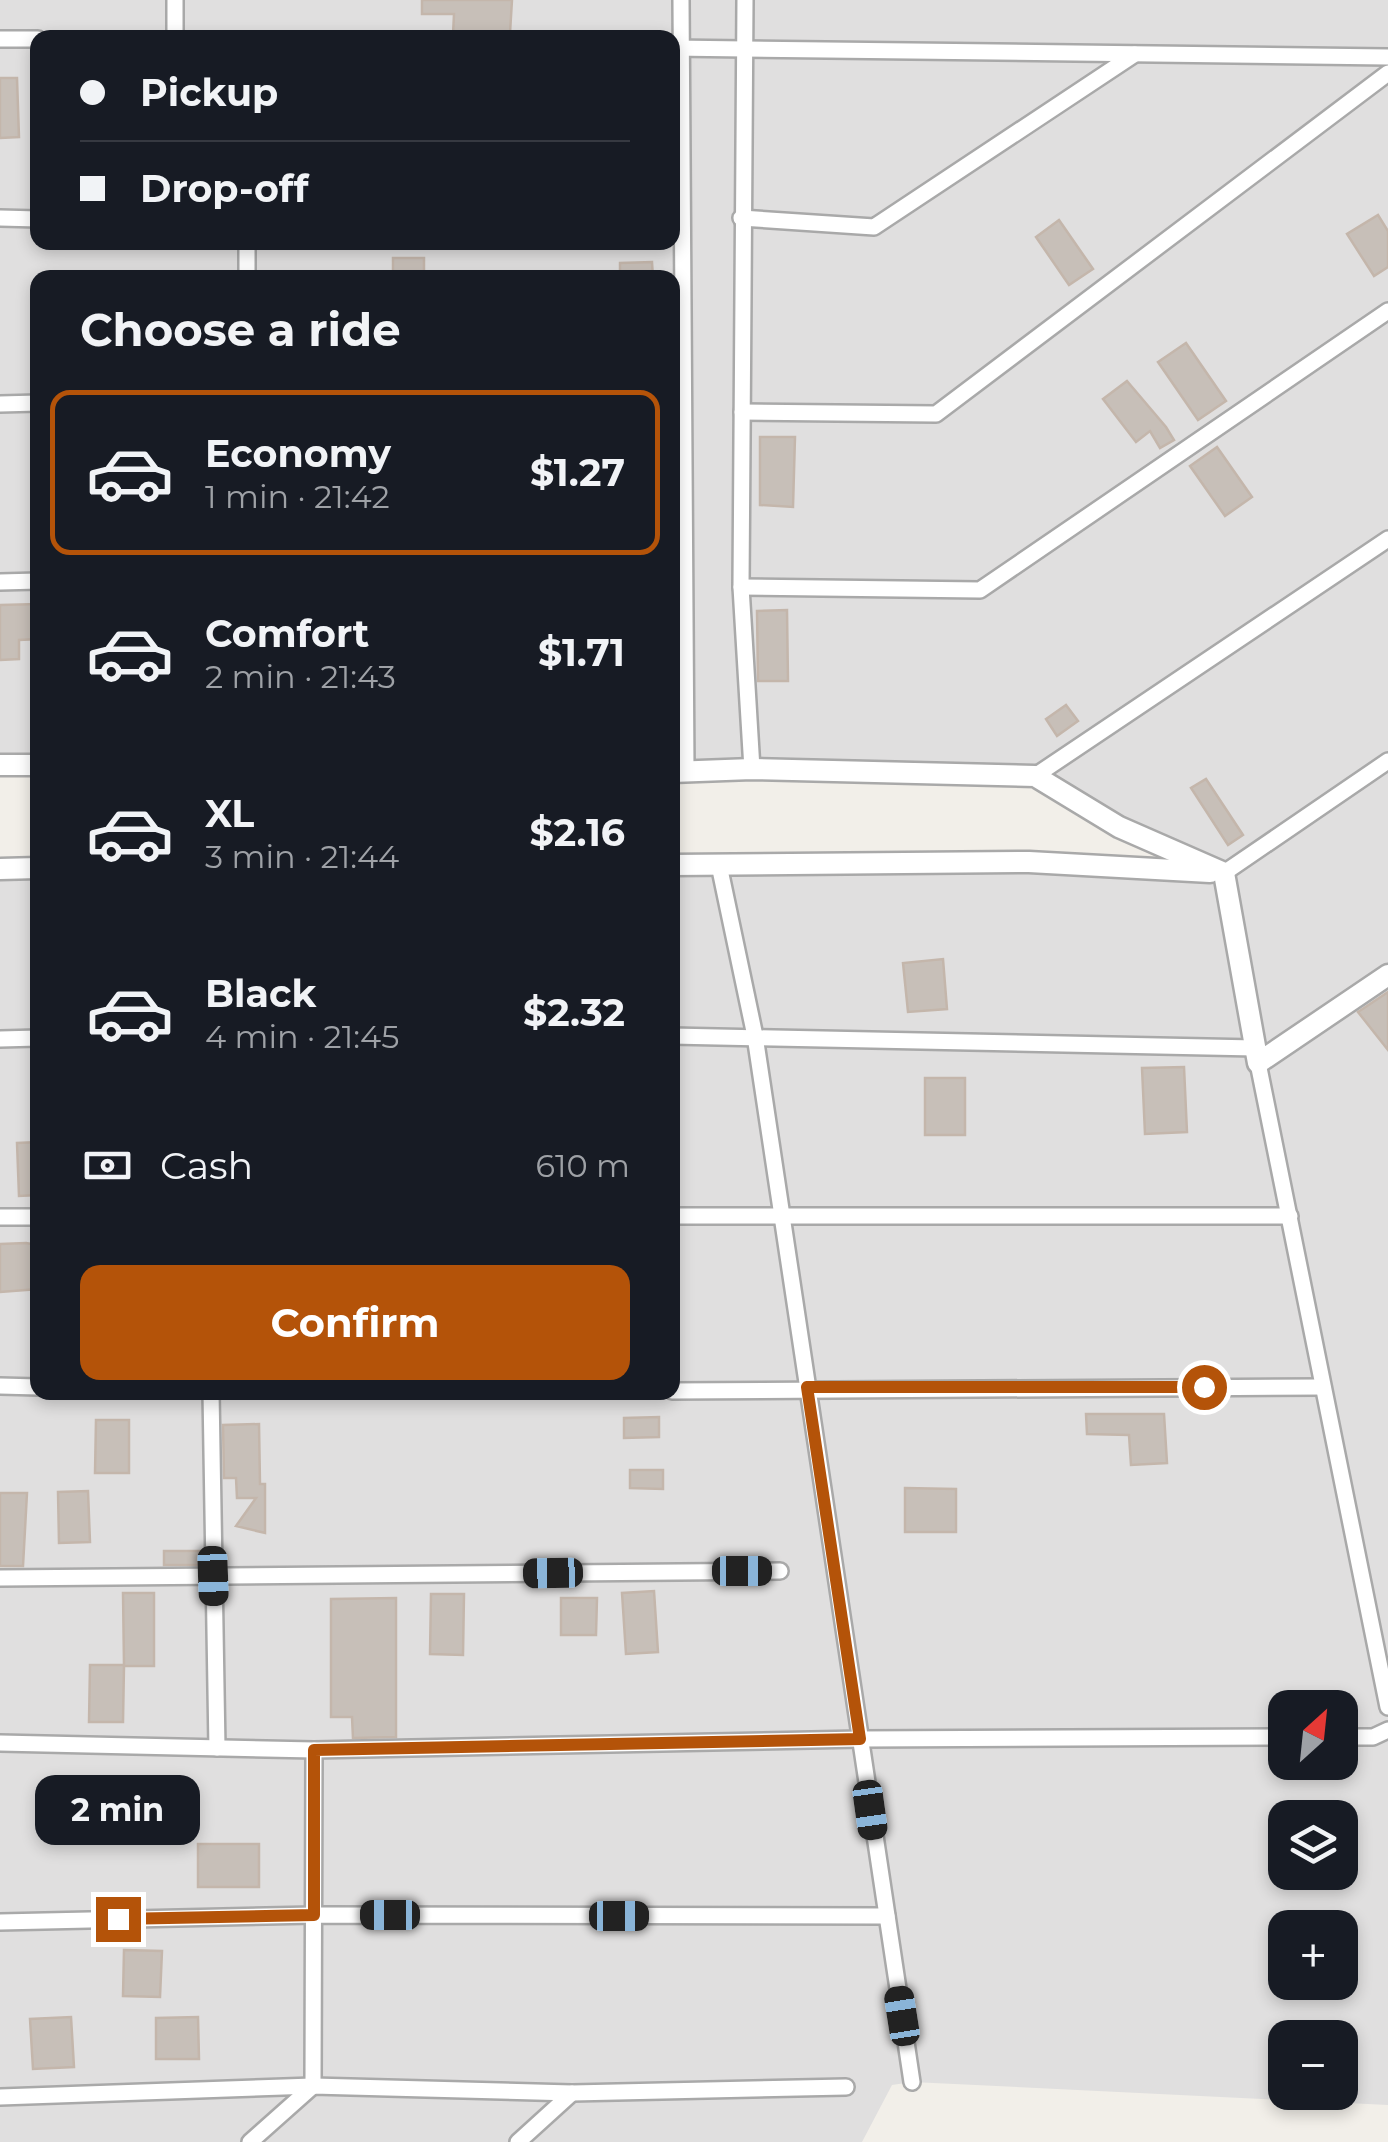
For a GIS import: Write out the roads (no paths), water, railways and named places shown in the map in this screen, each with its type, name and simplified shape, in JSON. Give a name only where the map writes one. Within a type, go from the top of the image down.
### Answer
[{"type":"street","points":[[175,0],[175,30]]},
{"type":"street","points":[[678,30],[682,0]]},
{"type":"street","points":[[744,0],[741,586],[752,768]]},
{"type":"street","points":[[0,39],[30,39]]},
{"type":"street","points":[[680,48],[1388,58]]},
{"type":"street","points":[[741,218],[874,226],[1136,54]]},
{"type":"street","points":[[742,412],[936,414],[1388,74]]},
{"type":"street","points":[[0,218],[30,219]]},
{"type":"street","points":[[741,586],[980,590],[1388,312]]},
{"type":"street","points":[[0,404],[30,403]]},
{"type":"street","points":[[1035,776],[1388,539]]},
{"type":"street","points":[[0,582],[30,581]]},
{"type":"street","points":[[680,865],[1029,862],[1224,873],[1388,761]]},
{"type":"street","points":[[0,765],[30,765]]},
{"type":"street","points":[[680,772],[752,768],[1035,776],[1119,827],[1224,873]]},
{"type":"street","points":[[719,865],[755,1036],[912,2082]]},
{"type":"street","points":[[0,869],[30,868]]},
{"type":"street","points":[[1224,873],[1256,1056],[1388,1707]]},
{"type":"street","points":[[680,1036],[1256,1056],[1388,975]]},
{"type":"street","points":[[0,1038],[30,1038]]},
{"type":"street","points":[[0,1217],[30,1216]]},
{"type":"street","points":[[680,1216],[1290,1216]]},
{"type":"street","points":[[0,1386],[30,1387]]},
{"type":"street","points":[[680,1391],[807,1387],[1323,1387]]},
{"type":"street","points":[[210,1400],[217,1748]]},
{"type":"street","points":[[0,1578],[780,1571]]},
{"type":"street","points":[[1358,1737],[1373,1737],[1388,1730]]},
{"type":"street","points":[[0,1743],[314,1750],[860,1739],[1268,1737]]},
{"type":"street","points":[[250,2142],[313,2086],[314,1750]]},
{"type":"street","points":[[0,1922],[314,1915],[886,1916]]},
{"type":"street","points":[[0,2097],[313,2086],[572,2093],[846,2087]]},
{"type":"street","points":[[518,2142],[572,2093]]}]
